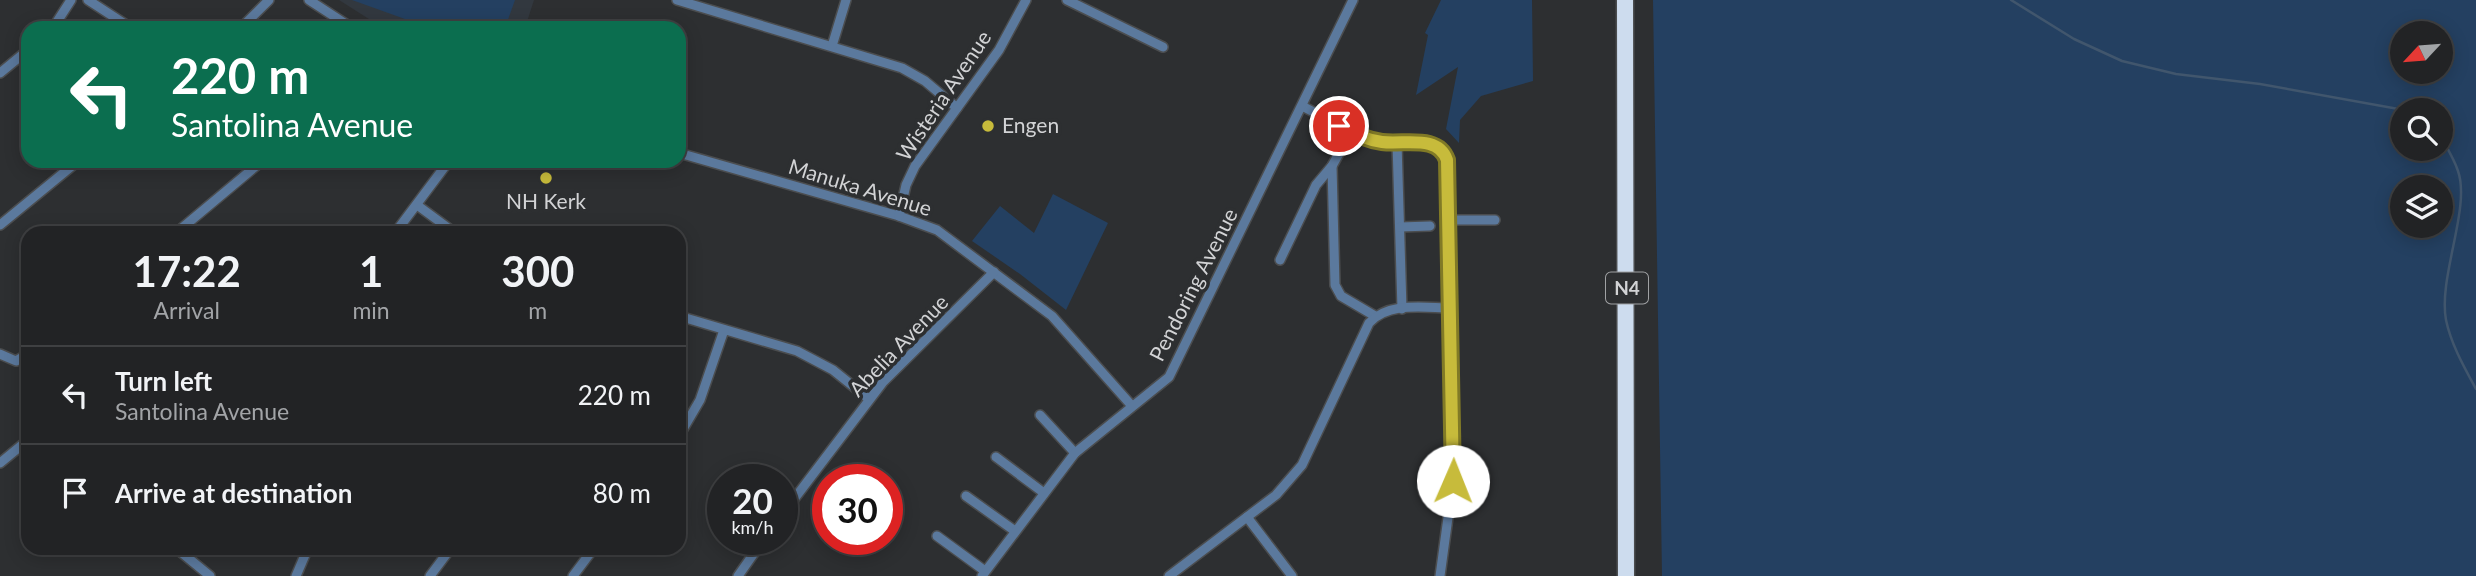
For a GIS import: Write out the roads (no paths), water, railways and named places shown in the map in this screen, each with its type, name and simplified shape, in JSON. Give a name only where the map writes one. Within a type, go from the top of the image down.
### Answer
[{"type":"highway","name":"N4","points":[[1625,0],[1626,576]]},
{"type":"street","points":[[58,21],[71,0]]},
{"type":"street","points":[[88,0],[120,21]]},
{"type":"street","points":[[248,21],[269,0]]},
{"type":"street","points":[[309,0],[341,21]]},
{"type":"street","points":[[677,0],[902,68],[925,81],[957,108]]},
{"type":"street","points":[[832,46],[846,0]]},
{"type":"street","name":"Wisteria Avenue","points":[[899,216],[906,185],[915,166],[999,50],[1026,0]]},
{"type":"street","points":[[1067,0],[1163,47]]},
{"type":"street","name":"Pendoring Avenue","points":[[983,574],[1075,453],[1168,377],[1353,0]]},
{"type":"street","points":[[0,73],[21,56]]},
{"type":"street","points":[[1302,106],[1364,138],[1397,143],[1422,143],[1442,149],[1447,160],[1453,481],[1440,576]]},
{"type":"street","points":[[1280,260],[1316,185],[1332,166],[1351,132]]},
{"type":"street","points":[[1397,143],[1402,309]]},
{"type":"street","name":"Manuka Avenue","points":[[686,155],[899,216],[937,230],[1052,316],[1132,407]]},
{"type":"street","points":[[1332,166],[1335,285],[1341,296],[1376,316]]},
{"type":"street","points":[[0,225],[69,168]]},
{"type":"street","points":[[184,226],[254,168]]},
{"type":"street","points":[[401,226],[444,168]]},
{"type":"street","points":[[416,205],[445,226]]},
{"type":"street","points":[[1450,220],[1496,220]]},
{"type":"street","points":[[1400,227],[1430,226]]},
{"type":"street","name":"Abelia Avenue","points":[[798,494],[869,399],[994,272]]},
{"type":"street","points":[[1169,576],[1247,517],[1296,475],[1369,323],[1376,316],[1383,311],[1451,308]]},
{"type":"street","points":[[686,318],[777,344],[817,360],[869,399]]},
{"type":"street","points":[[686,424],[700,400],[724,330]]},
{"type":"street","points":[[0,354],[16,361],[21,358]]},
{"type":"street","points":[[1040,415],[1075,453]]},
{"type":"street","points":[[0,463],[21,447]]},
{"type":"street","points":[[996,457],[1044,492]]},
{"type":"street","points":[[966,496],[1015,531]]},
{"type":"street","points":[[1247,517],[1292,576]]},
{"type":"street","points":[[937,536],[983,574]]},
{"type":"street","points":[[184,555],[210,576]]},
{"type":"street","points":[[296,576],[305,555]]},
{"type":"street","points":[[430,576],[446,555]]},
{"type":"street","points":[[573,576],[589,555]]},
{"type":"street","points":[[737,576],[752,555]]},
{"type":"waterway","points":[[2011,0],[2074,39],[2122,61],[2176,74],[2260,84],[2390,107]]},
{"type":"waterway","points":[[2453,160],[2461,186],[2458,223],[2446,284],[2446,320],[2455,347],[2476,389]]},
{"type":"place","name":"Engen","points":[[988,126]]},
{"type":"place","name":"NH Kerk","points":[[546,178]]}]
